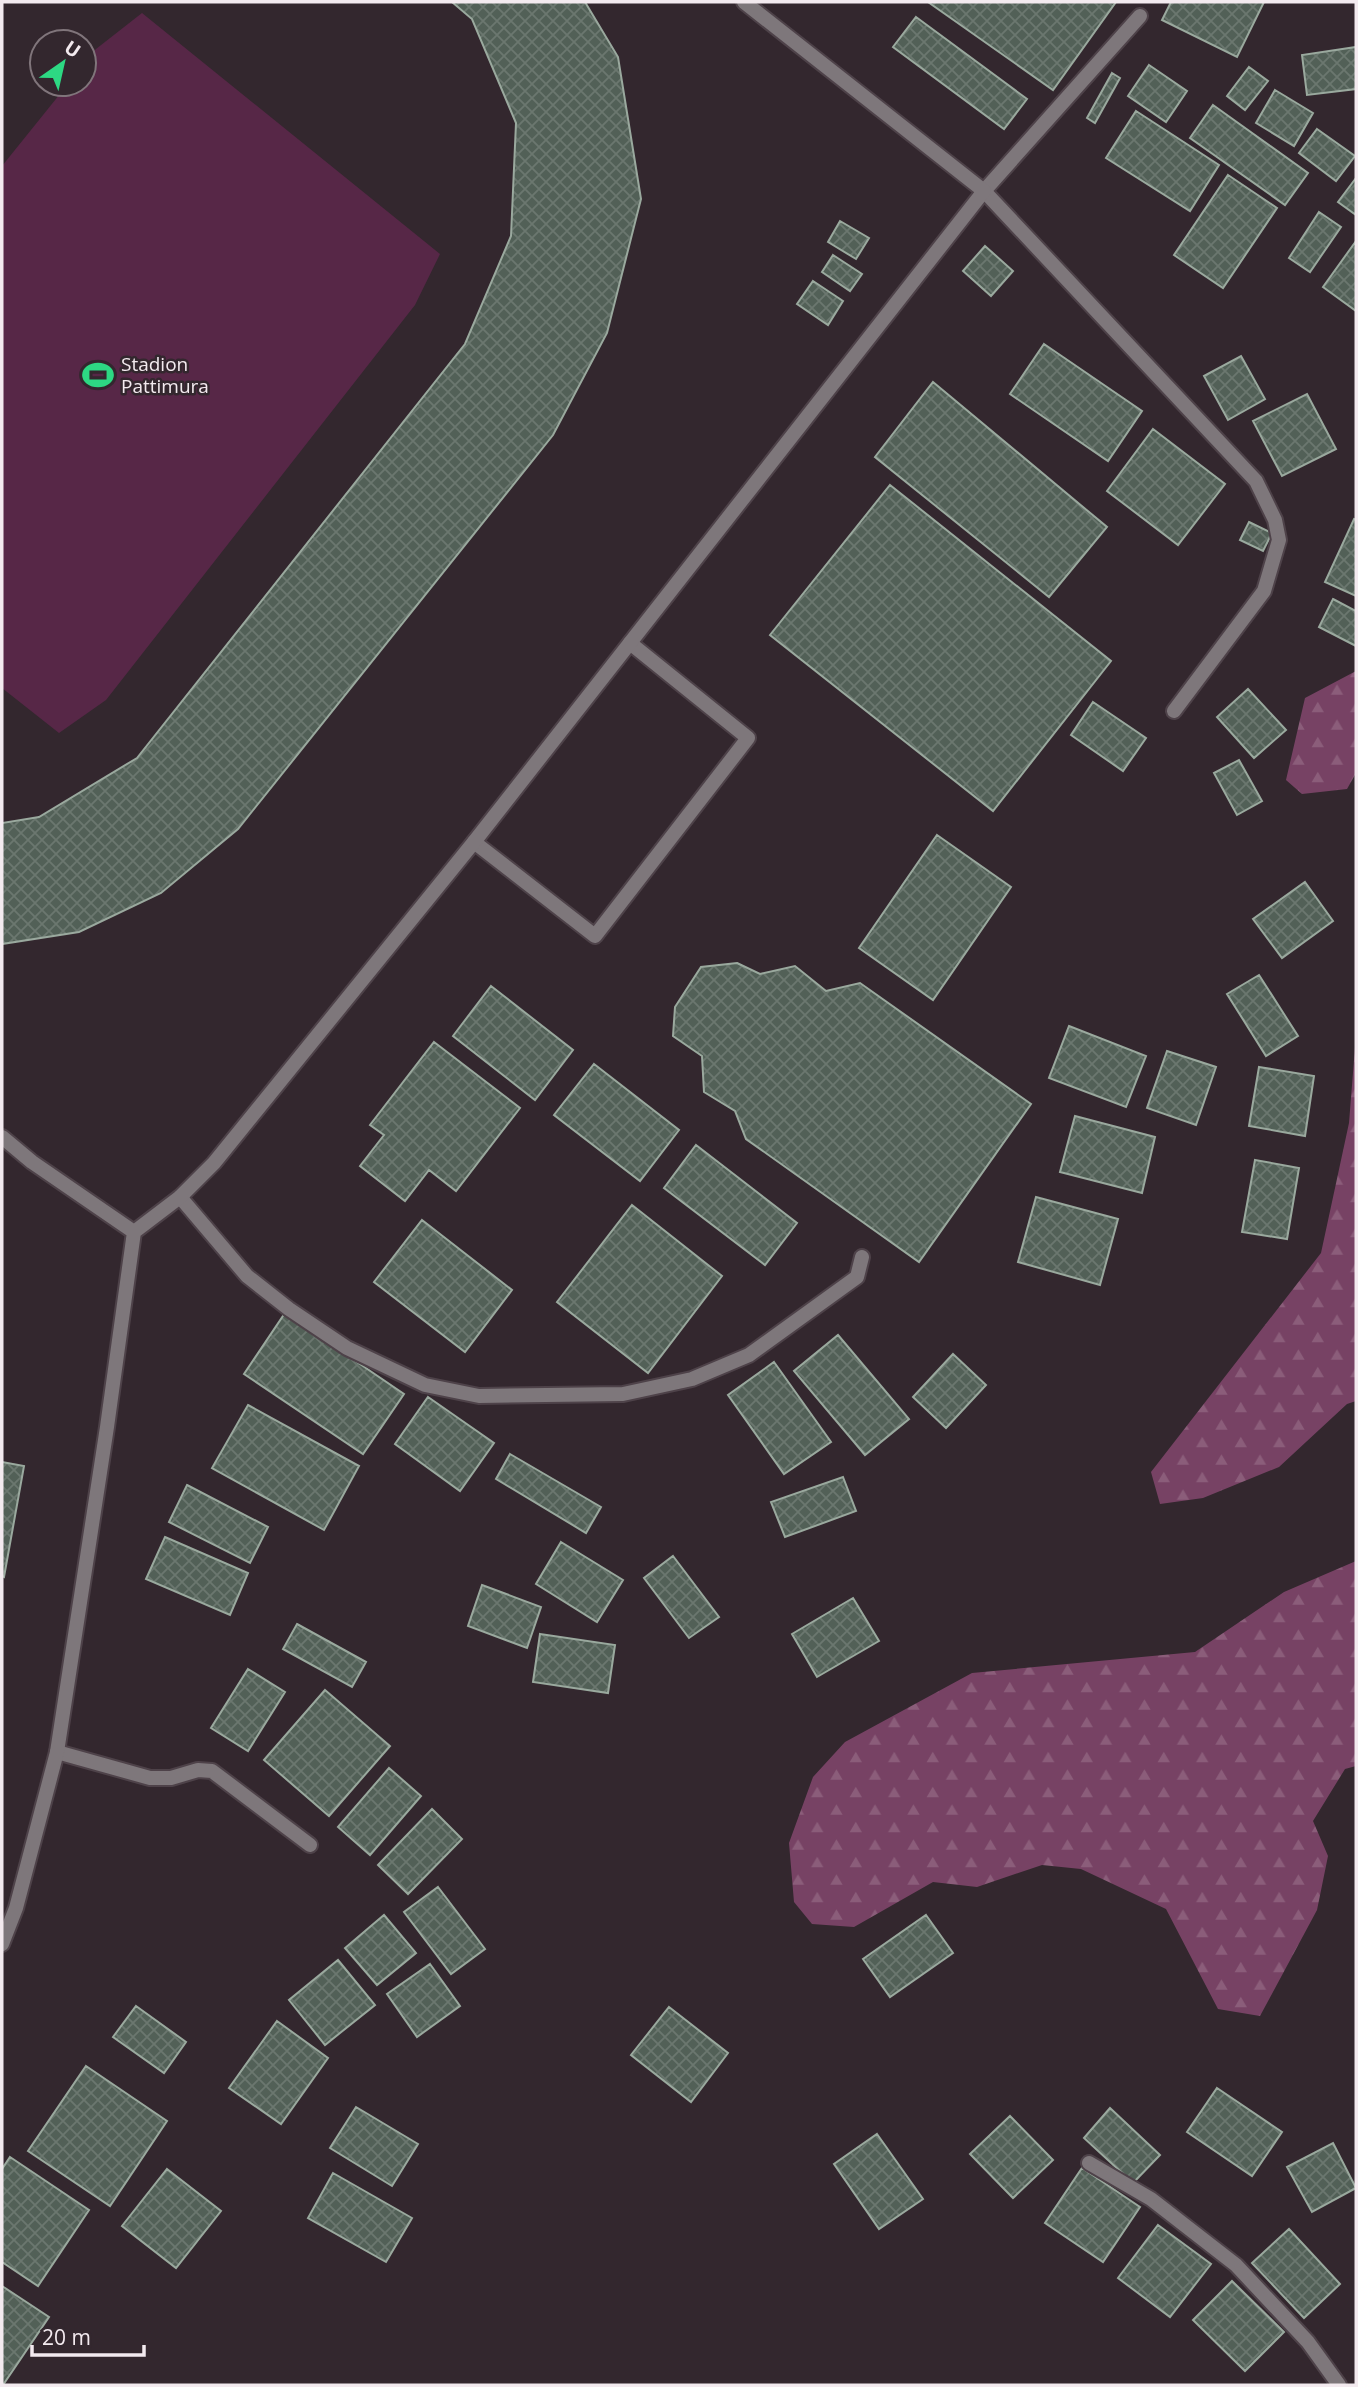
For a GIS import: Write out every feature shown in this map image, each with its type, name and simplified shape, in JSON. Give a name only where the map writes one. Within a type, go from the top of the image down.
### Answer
[{"type":"street","points":[[744,2],[984,191],[1256,481],[1266,497],[1279,540],[1264,591],[1174,711]]},
{"type":"street","points":[[2,1944],[16,1908],[57,1752],[134,1232],[180,1197],[214,1163],[474,842],[984,191],[1140,16]]},
{"type":"street","points":[[474,842],[595,936],[604,925],[748,738],[630,643]]},
{"type":"street","points":[[2,1137],[32,1162],[134,1232]]},
{"type":"street","points":[[180,1197],[247,1276],[289,1309],[347,1348],[425,1385],[479,1396],[623,1394],[692,1379],[750,1354],[857,1277],[862,1257]]},
{"type":"street","points":[[57,1752],[150,1778],[171,1778],[198,1770],[212,1771],[310,1845]]},
{"type":"street","points":[[1090,2163],[1151,2199],[1236,2265],[1308,2342],[1339,2385]]},
{"type":"green space","points":[[1356,671],[1356,773],[1347,789],[1302,794],[1286,780],[1305,698]]},
{"type":"green space","points":[[1356,1035],[1356,1401],[1347,1404],[1279,1467],[1203,1498],[1160,1504],[1151,1472],[1321,1253],[1349,1123]]},
{"type":"green space","points":[[1356,1561],[1356,1766],[1345,1769],[1313,1821],[1328,1856],[1317,1910],[1260,2016],[1218,2009],[1166,1909],[1081,1869],[1042,1865],[977,1887],[933,1882],[854,1927],[812,1924],[794,1902],[789,1843],[813,1777],[845,1742],[972,1673],[1195,1652],[1284,1592]]},
{"type":"shaded area","points":[[142,13],[440,254],[415,305],[106,700],[59,733],[2,688],[2,166],[57,98],[98,98],[98,47]]},
{"type":"building","points":[[452,2],[585,2],[618,57],[641,199],[607,333],[553,435],[238,829],[161,893],[79,932],[2,944],[2,823],[39,817],[137,758],[465,344],[511,236],[516,123],[472,19]]},
{"type":"building","points":[[928,2],[1116,2],[1053,90]]},
{"type":"building","points":[[1171,2],[1264,2],[1237,57],[1162,20]]},
{"type":"building","points":[[916,17],[1027,99],[1004,129],[893,47]]},
{"type":"building","points":[[1356,47],[1356,89],[1307,95],[1302,55]]},
{"type":"building","points":[[1149,65],[1187,91],[1166,122],[1128,96]]},
{"type":"building","points":[[1249,67],[1268,81],[1245,110],[1227,96]]},
{"type":"building","points":[[1112,73],[1120,78],[1095,123],[1087,118]]},
{"type":"building","points":[[1275,90],[1313,113],[1294,146],[1256,123]]},
{"type":"building","points":[[1213,105],[1308,173],[1285,205],[1190,138]]},
{"type":"building","points":[[1136,111],[1219,165],[1190,211],[1106,158]]},
{"type":"building","points":[[1317,129],[1355,156],[1336,181],[1299,153]]},
{"type":"building","points":[[1228,175],[1277,208],[1223,288],[1174,255]]},
{"type":"building","points":[[1356,178],[1356,215],[1338,202]]},
{"type":"building","points":[[1319,212],[1341,227],[1310,272],[1289,258]]},
{"type":"building","points":[[840,221],[869,238],[856,259],[828,242]]},
{"type":"building","points":[[1356,241],[1356,311],[1323,287]]},
{"type":"building","points":[[985,246],[1013,271],[991,296],[963,271]]},
{"type":"building","points":[[833,255],[862,274],[850,291],[822,272]]},
{"type":"building","points":[[813,281],[843,301],[828,325],[797,304]]},
{"type":"building","points":[[1044,344],[1142,411],[1108,461],[1010,394]]},
{"type":"building","points":[[1241,356],[1265,399],[1228,420],[1204,376]]},
{"type":"building","points":[[933,382],[1107,527],[1049,597],[875,457]]},
{"type":"building","points":[[1307,394],[1336,449],[1282,476],[1253,421]]},
{"type":"building","points":[[1153,429],[1225,484],[1178,545],[1107,491]]},
{"type":"building","points":[[890,485],[1111,661],[993,811],[770,635]]},
{"type":"building","points":[[1354,519],[1356,520],[1356,596],[1325,582]]},
{"type":"building","points":[[1249,522],[1272,533],[1263,551],[1240,540]]},
{"type":"building","points":[[1333,599],[1356,611],[1356,646],[1319,627]]},
{"type":"building","points":[[1248,689],[1286,730],[1254,758],[1217,717]]},
{"type":"building","points":[[1093,702],[1146,738],[1123,771],[1071,735]]},
{"type":"building","points":[[1239,760],[1262,801],[1237,815],[1214,773]]},
{"type":"building","points":[[937,835],[1011,887],[933,1000],[859,948]]},
{"type":"building","points":[[1305,882],[1333,921],[1282,958],[1253,919]]},
{"type":"building","points":[[737,963],[760,974],[795,966],[826,991],[860,983],[1031,1104],[919,1262],[746,1139],[735,1111],[704,1092],[702,1056],[673,1036],[675,1007],[701,967]]},
{"type":"building","points":[[1259,975],[1298,1036],[1266,1056],[1227,994]]},
{"type":"building","points":[[491,986],[573,1050],[535,1100],[453,1036]]},
{"type":"building","points":[[1069,1026],[1146,1056],[1126,1107],[1049,1078]]},
{"type":"building","points":[[434,1042],[520,1108],[456,1191],[429,1170],[405,1201],[360,1166],[384,1135],[370,1125]]},
{"type":"building","points":[[1167,1051],[1216,1067],[1196,1125],[1147,1108]]},
{"type":"building","points":[[594,1064],[679,1130],[640,1181],[554,1115]]},
{"type":"building","points":[[1259,1067],[1314,1076],[1305,1136],[1249,1126]]},
{"type":"building","points":[[1075,1116],[1155,1137],[1142,1193],[1060,1172]]},
{"type":"building","points":[[696,1145],[797,1223],[765,1265],[664,1188]]},
{"type":"building","points":[[1255,1160],[1299,1168],[1287,1239],[1242,1232]]},
{"type":"building","points":[[1036,1197],[1118,1219],[1100,1285],[1018,1262]]},
{"type":"building","points":[[632,1205],[722,1276],[648,1373],[557,1302]]},
{"type":"building","points":[[422,1220],[512,1290],[465,1352],[374,1282]]},
{"type":"building","points":[[285,1313],[404,1394],[363,1454],[244,1374]]},
{"type":"building","points":[[838,1335],[909,1419],[865,1455],[794,1371]]},
{"type":"building","points":[[953,1354],[986,1385],[946,1428],[913,1397]]},
{"type":"building","points":[[774,1362],[831,1442],[784,1474],[728,1395]]},
{"type":"building","points":[[428,1397],[494,1443],[460,1491],[395,1444]]},
{"type":"building","points":[[248,1405],[359,1466],[324,1530],[212,1468]]},
{"type":"building","points":[[510,1454],[601,1507],[586,1533],[496,1479]]},
{"type":"building","points":[[2,1462],[24,1466],[4,1577],[2,1576]]},
{"type":"building","points":[[843,1477],[856,1511],[785,1537],[771,1502]]},
{"type":"building","points":[[187,1485],[268,1527],[250,1563],[169,1522]]},
{"type":"building","points":[[165,1537],[248,1573],[230,1615],[146,1579]]},
{"type":"building","points":[[561,1542],[623,1580],[597,1622],[536,1584]]},
{"type":"building","points":[[673,1556],[719,1617],[689,1638],[644,1578]]},
{"type":"building","points":[[482,1585],[541,1607],[527,1648],[468,1626]]},
{"type":"building","points":[[853,1598],[879,1641],[817,1677],[792,1634]]},
{"type":"building","points":[[297,1624],[366,1662],[352,1687],[283,1649]]},
{"type":"building","points":[[540,1634],[615,1645],[608,1693],[533,1682]]},
{"type":"building","points":[[248,1669],[285,1692],[248,1751],[211,1728]]},
{"type":"building","points":[[325,1690],[390,1746],[329,1816],[264,1760]]},
{"type":"building","points":[[389,1768],[421,1796],[370,1855],[338,1827]]},
{"type":"building","points":[[432,1809],[462,1839],[408,1894],[378,1865]]},
{"type":"building","points":[[438,1887],[485,1949],[451,1974],[404,1912]]},
{"type":"building","points":[[384,1915],[416,1953],[377,1985],[345,1948]]},
{"type":"building","points":[[926,1915],[953,1953],[890,1997],[863,1959]]},
{"type":"building","points":[[338,1960],[375,2005],[325,2045],[289,2000]]},
{"type":"building","points":[[430,1964],[460,2006],[417,2037],[387,1994]]},
{"type":"building","points":[[136,2006],[186,2042],[164,2073],[113,2037]]},
{"type":"building","points":[[669,2007],[728,2053],[691,2102],[631,2055]]},
{"type":"building","points":[[277,2021],[328,2058],[281,2124],[229,2088]]},
{"type":"building","points":[[86,2066],[167,2121],[110,2206],[28,2151]]},
{"type":"building","points":[[1217,2088],[1282,2132],[1252,2176],[1187,2132]]},
{"type":"building","points":[[356,2107],[418,2144],[392,2186],[330,2148]]},
{"type":"building","points":[[1110,2108],[1160,2155],[1133,2183],[1084,2138]]},
{"type":"building","points":[[1010,2116],[1053,2160],[1013,2198],[970,2154]]},
{"type":"building","points":[[877,2134],[923,2199],[879,2229],[834,2164]]},
{"type":"building","points":[[1333,2143],[1356,2188],[1312,2212],[1287,2167]]},
{"type":"building","points":[[10,2157],[89,2210],[38,2286],[2,2262],[2,2169]]},
{"type":"building","points":[[1082,2168],[1140,2207],[1103,2262],[1045,2223]]},
{"type":"building","points":[[167,2169],[221,2211],[176,2268],[122,2226]]},
{"type":"building","points":[[333,2173],[412,2218],[386,2262],[308,2218]]},
{"type":"building","points":[[1158,2225],[1211,2264],[1170,2317],[1118,2278]]},
{"type":"building","points":[[1289,2229],[1340,2284],[1304,2318],[1252,2263]]},
{"type":"building","points":[[1232,2281],[1284,2332],[1245,2371],[1193,2320]]},
{"type":"building","points":[[2,2286],[49,2317],[3,2385],[2,2385]]},
{"type":"place","name":"Stadion Pattimura","points":[[98,375]]}]
